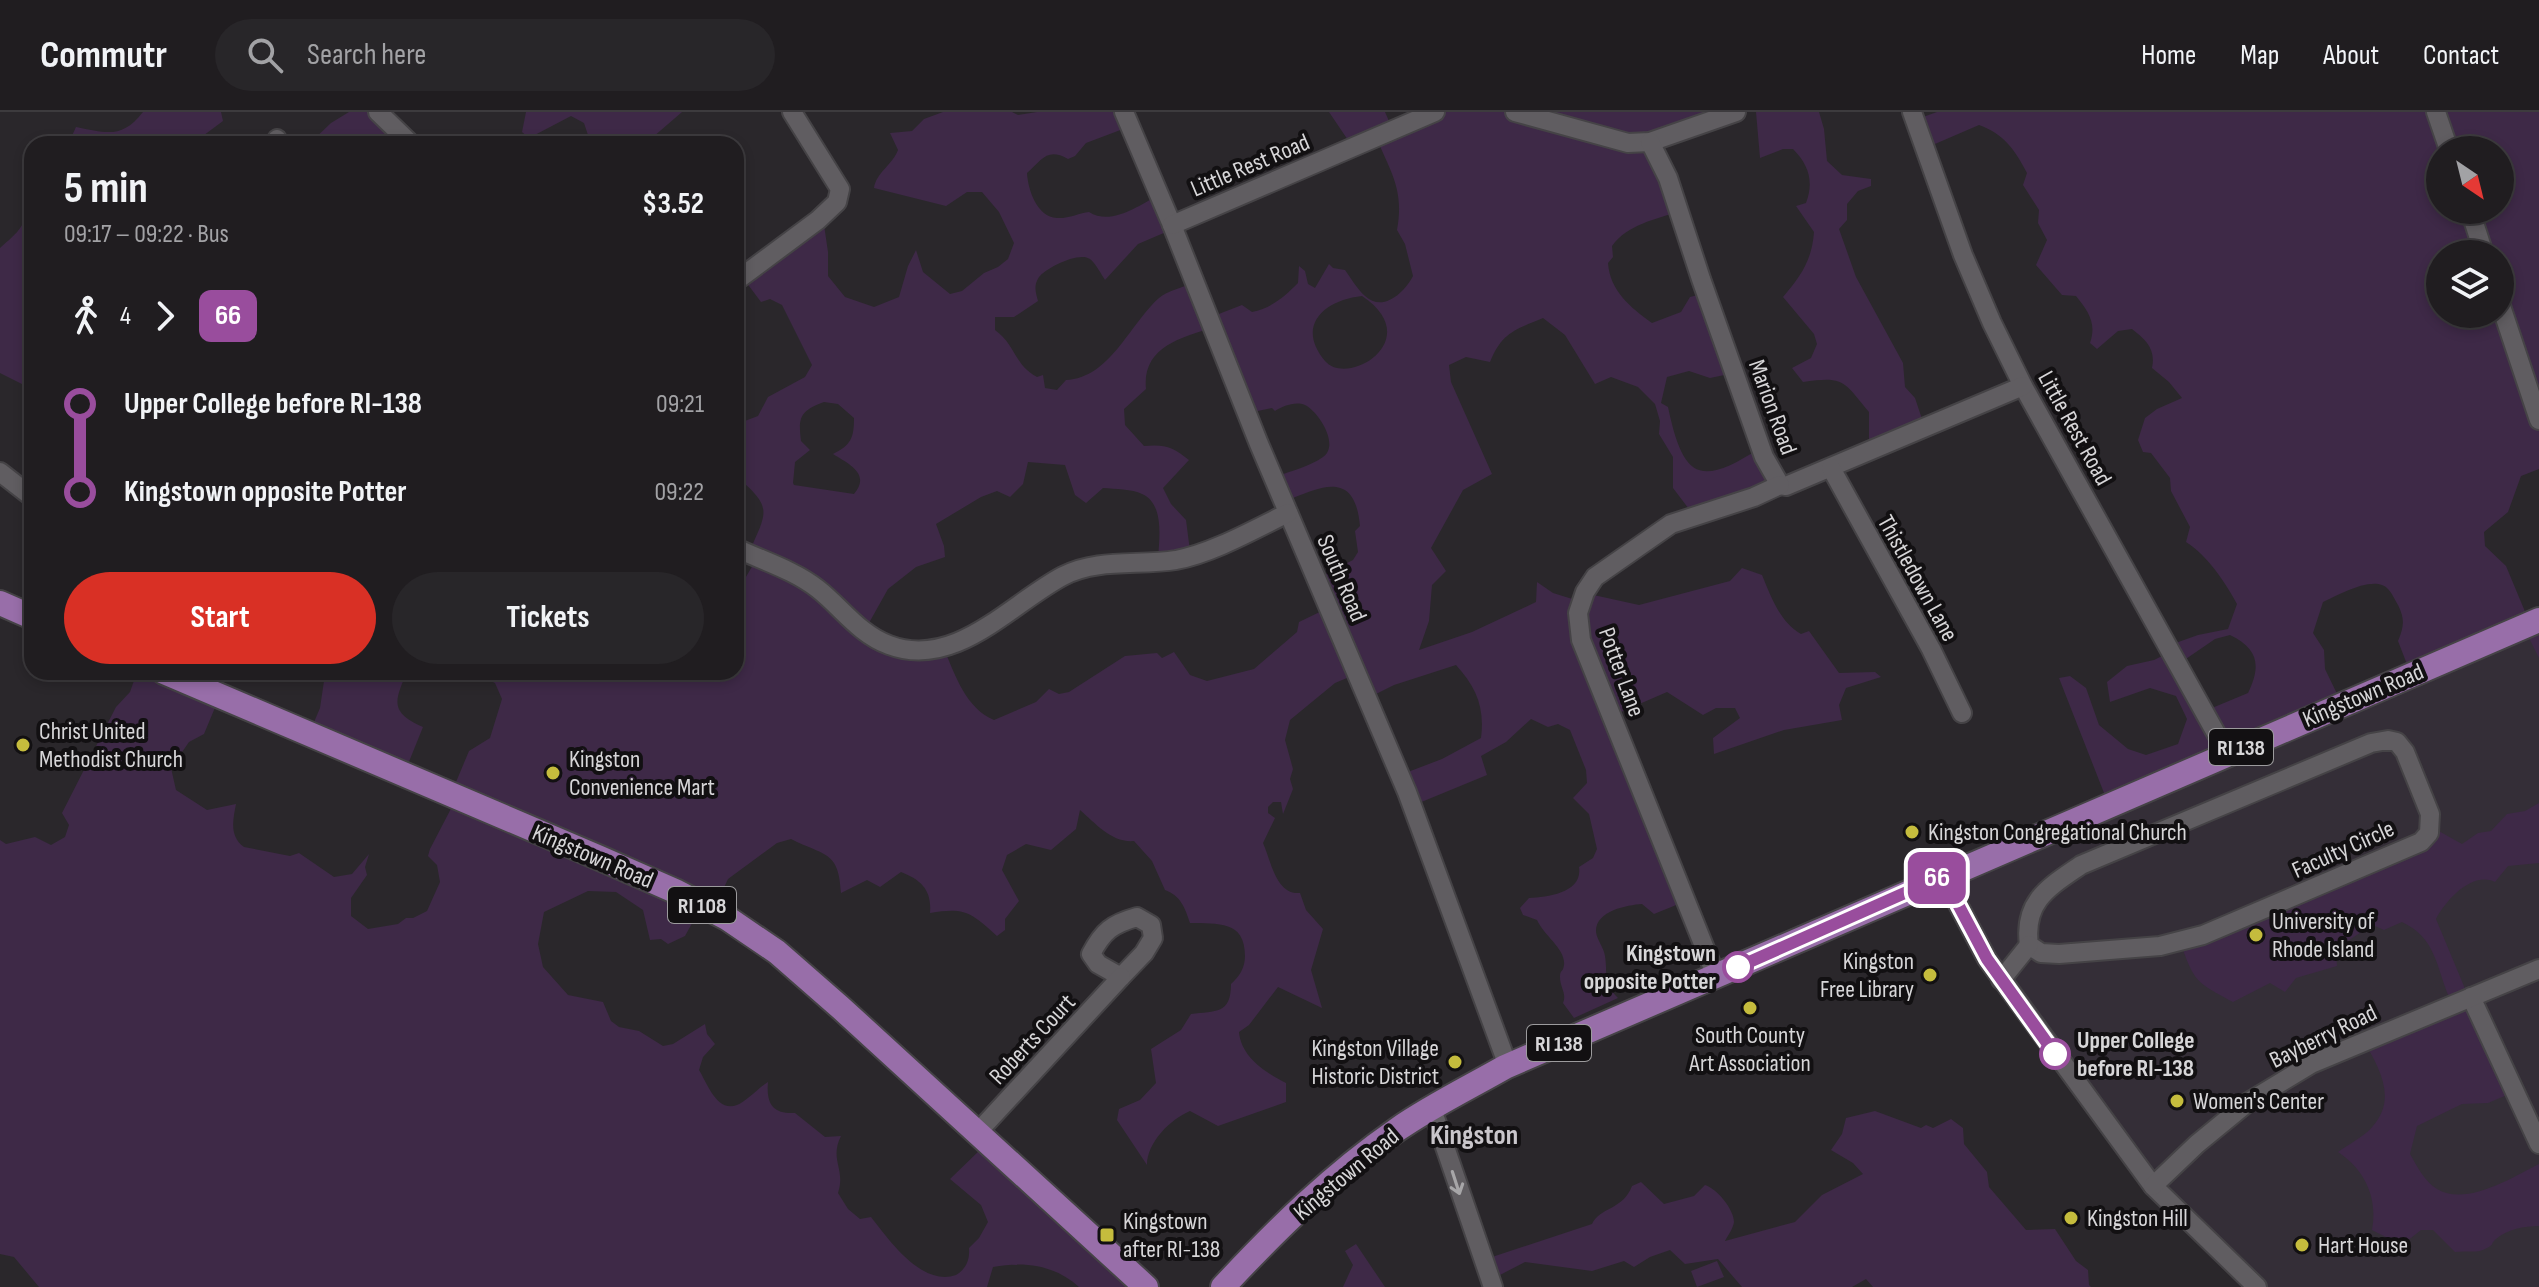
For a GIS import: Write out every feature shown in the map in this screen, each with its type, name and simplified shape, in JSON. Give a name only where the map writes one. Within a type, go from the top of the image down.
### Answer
[{"type":"main road","points":[[0,603],[24,614]]},
{"type":"main road","name":"Kingstown Road","points":[[1223,1287],[1319,1190],[1401,1127],[1508,1066],[2539,620]]},
{"type":"main road","name":"Kingstown Road","points":[[183,680],[600,858],[727,918],[777,952],[1146,1287]]},
{"type":"street","points":[[378,112],[403,136]]},
{"type":"street","points":[[744,275],[818,220],[837,202],[840,189],[792,112]]},
{"type":"street","name":"South Road","points":[[1124,112],[1288,513],[1407,792],[1508,1066]]},
{"type":"street","name":"Little Rest Road","points":[[1172,225],[1435,112]]},
{"type":"street","points":[[1515,112],[1628,143],[1650,142],[1736,112]]},
{"type":"street","name":"Little Rest Road","points":[[1912,112],[1963,255],[1992,323],[2023,386],[2227,753]]},
{"type":"street","points":[[2436,112],[2444,136]]},
{"type":"street","name":"Marion Road","points":[[1650,142],[1668,178],[1764,457],[1780,485],[1786,486],[1831,468],[2023,386]]},
{"type":"street","points":[[2508,328],[2539,420]]},
{"type":"street","name":"Thistledown Lane","points":[[1831,468],[1931,649],[1962,713]]},
{"type":"street","points":[[0,472],[24,491]]},
{"type":"street","name":"Potter Lane","points":[[1716,976],[1581,640],[1578,613],[1585,592],[1595,577],[1671,524],[1754,497],[1780,485]]},
{"type":"street","points":[[744,552],[795,574],[818,589],[867,633],[889,645],[913,651],[940,648],[965,639],[990,626],[1063,576],[1093,565],[1179,559],[1229,541],[1288,513]]},
{"type":"street","name":"Faculty Circle","points":[[2397,742],[2405,752],[2430,814],[2429,833],[2421,842],[2203,935],[2160,946],[2059,954],[2041,953],[2029,945],[2026,926],[2033,907],[2041,896],[2081,865],[2371,743],[2397,742]]},
{"type":"street","points":[[1943,876],[2001,980],[2153,1186],[2257,1287]]},
{"type":"street","points":[[2001,980],[2029,945]]},
{"type":"street","name":"Bayberry Road","points":[[2153,1186],[2247,1103],[2311,1064],[2539,969]]},
{"type":"street","name":"Roberts Court","points":[[977,1133],[1121,977]]},
{"type":"street","points":[[2471,997],[2539,1144]]},
{"type":"street","points":[[1432,1109],[1493,1287]]},
{"type":"shaded area","points":[[143,112],[221,112],[223,121],[203,136],[72,136],[76,127],[113,132],[135,121]]},
{"type":"shaded area","points":[[349,112],[377,112],[402,136],[317,136]]},
{"type":"shaded area","points":[[526,112],[682,112],[654,136],[588,136],[584,123],[571,116],[533,136],[522,132]]},
{"type":"shaded area","points":[[943,112],[1012,112],[1018,115],[1037,112],[1125,112],[1131,126],[1086,143],[1075,156],[1068,159],[1055,154],[1045,157],[1027,173],[1035,202],[1050,216],[1065,218],[1089,212],[1097,216],[1115,216],[1157,196],[1173,229],[1138,244],[1105,280],[1092,261],[1085,257],[1055,265],[1037,280],[1038,301],[1014,317],[995,317],[995,330],[1024,367],[1037,377],[1043,375],[1045,388],[1057,390],[1066,380],[1081,377],[1107,360],[1159,298],[1194,283],[1211,317],[1242,305],[1252,312],[1272,304],[1298,283],[1299,266],[1305,271],[1308,284],[1315,288],[1329,264],[1345,270],[1372,301],[1386,301],[1405,288],[1413,276],[1405,244],[1397,230],[1398,193],[1377,139],[1354,149],[1329,112],[1385,112],[1392,128],[1439,112],[1741,112],[1656,142],[1679,211],[1626,233],[1612,246],[1613,257],[1608,263],[1617,290],[1652,323],[1681,312],[1690,297],[1706,293],[1734,373],[1710,378],[1689,371],[1667,377],[1661,403],[1668,407],[1680,449],[1688,462],[1697,469],[1708,471],[1739,461],[1760,448],[1781,485],[1695,517],[1673,488],[1673,457],[1659,434],[1660,421],[1655,404],[1638,387],[1611,377],[1595,384],[1565,335],[1543,318],[1524,326],[1504,338],[1490,362],[1466,357],[1449,365],[1451,382],[1492,474],[1463,490],[1431,548],[1446,571],[1432,585],[1429,621],[1419,650],[1472,632],[1536,602],[1537,582],[1553,593],[1582,602],[1589,594],[1639,605],[1730,581],[1742,568],[1762,575],[1782,616],[1801,634],[1809,631],[1839,673],[1875,672],[1881,677],[1846,688],[1839,705],[1842,720],[1784,730],[1714,754],[1713,738],[1740,718],[1735,708],[1716,708],[1703,715],[1667,692],[1614,715],[1686,901],[1654,914],[1642,904],[1628,906],[1613,910],[1601,919],[1596,932],[1604,953],[1608,983],[1618,998],[1574,1018],[1563,1003],[1560,977],[1564,965],[1562,953],[1537,920],[1523,915],[1520,908],[1529,898],[1570,888],[1579,875],[1579,867],[1593,858],[1597,849],[1589,814],[1573,798],[1587,783],[1586,770],[1570,730],[1558,724],[1548,727],[1531,719],[1506,742],[1481,756],[1487,775],[1419,803],[1400,775],[1442,759],[1481,738],[1480,707],[1469,681],[1456,665],[1394,685],[1368,698],[1354,675],[1335,683],[1290,720],[1285,740],[1293,769],[1290,779],[1293,789],[1283,814],[1281,802],[1273,802],[1268,807],[1268,813],[1275,818],[1263,843],[1280,883],[1285,889],[1300,893],[1306,910],[1323,929],[1311,970],[1322,1008],[1278,987],[1249,1025],[1239,1032],[1249,1056],[1286,1083],[1286,1102],[1218,1126],[1190,1111],[1161,1132],[1151,1148],[1147,1165],[1117,1120],[1119,1109],[1140,1100],[1156,1083],[1151,1049],[1181,1030],[1191,1014],[1215,1011],[1225,1006],[1231,984],[1244,964],[1244,944],[1235,930],[1228,926],[1190,923],[1182,903],[1165,890],[1152,861],[1134,841],[1111,836],[1080,810],[1076,829],[1051,850],[1026,844],[1007,855],[1002,870],[1019,901],[1005,919],[1005,930],[997,936],[967,914],[952,911],[930,913],[924,887],[901,872],[880,887],[867,880],[841,893],[837,869],[828,856],[791,839],[777,843],[728,879],[714,909],[701,907],[685,936],[668,944],[661,939],[650,940],[643,910],[616,892],[588,891],[544,912],[538,944],[543,967],[568,995],[603,1002],[611,1021],[619,1027],[639,1031],[663,1046],[673,1044],[705,1024],[707,1034],[715,1044],[703,1057],[699,1070],[718,1101],[724,1105],[737,1105],[768,1082],[768,1096],[776,1109],[795,1113],[825,1137],[841,1136],[837,1152],[838,1193],[848,1209],[860,1219],[871,1217],[897,1249],[919,1268],[943,1277],[956,1275],[967,1264],[969,1248],[988,1222],[981,1205],[950,1179],[981,1149],[1147,1287],[1079,1287],[1049,1269],[1016,1264],[993,1267],[987,1287],[39,1287],[14,1257],[0,1254],[0,840],[6,844],[35,837],[51,845],[65,837],[69,825],[62,813],[116,707],[130,692],[134,680],[177,680],[219,698],[204,734],[189,742],[171,768],[176,790],[207,810],[236,804],[234,833],[244,847],[290,856],[299,853],[334,877],[352,874],[369,854],[365,867],[367,875],[351,898],[351,916],[368,929],[398,924],[427,911],[440,882],[437,865],[428,856],[456,799],[451,794],[469,751],[490,738],[502,699],[495,683],[489,680],[744,680],[744,580],[757,558],[750,550],[763,510],[756,495],[744,484],[744,421],[758,416],[768,397],[805,377],[812,365],[782,305],[770,299],[761,302],[744,277],[823,218],[828,276],[845,297],[874,307],[899,297],[916,250],[923,272],[950,294],[962,291],[984,273],[998,267],[1008,259],[1014,243],[999,212],[982,192],[967,192],[946,206],[874,188],[898,150],[890,133],[912,131],[924,119]],"holes":[[[1362,296],[1380,312],[1387,328],[1385,343],[1376,355],[1364,364],[1350,368],[1336,368],[1325,361],[1316,348],[1313,336],[1318,316],[1336,303]],[[1212,328],[1248,413],[1272,408],[1275,411],[1301,404],[1316,414],[1326,429],[1329,445],[1323,457],[1276,477],[1286,501],[1312,491],[1335,487],[1351,496],[1357,508],[1360,526],[1355,531],[1358,552],[1353,560],[1318,578],[1328,608],[1299,622],[1297,632],[1254,669],[1207,681],[1190,675],[1174,652],[1162,658],[1157,653],[1125,656],[1069,692],[1059,694],[1049,689],[1036,702],[994,720],[969,700],[944,649],[865,630],[888,589],[916,567],[945,557],[936,524],[997,491],[1010,497],[1023,484],[1028,462],[1065,465],[1075,495],[1086,503],[1103,488],[1142,494],[1149,499],[1157,514],[1158,560],[1190,551],[1186,520],[1171,504],[1163,488],[1189,460],[1168,447],[1144,446],[1125,425],[1124,409],[1146,389],[1146,375],[1156,354],[1176,341]],[[824,402],[838,404],[854,418],[850,440],[833,454],[859,475],[859,487],[854,494],[793,483],[795,462],[810,450],[801,441],[802,416]]]},
{"type":"shaded area","points":[[1756,112],[1819,112],[1827,161],[1842,175],[1871,179],[1871,186],[1858,191],[1847,204],[1847,220],[1839,229],[1856,277],[1903,363],[1905,387],[1915,398],[1925,428],[1869,452],[1869,412],[1854,393],[1835,381],[1803,382],[1792,368],[1811,358],[1817,344],[1814,334],[1783,297],[1800,275],[1811,251],[1814,232],[1796,206],[1806,203],[1810,181],[1803,161],[1793,149],[1783,149],[1760,158]]},
{"type":"shaded area","points":[[1937,112],[2539,112],[2539,469],[2521,476],[2508,512],[2484,532],[2485,546],[2506,566],[2526,614],[2539,614],[2539,658],[2522,624],[2410,672],[2398,641],[2403,619],[2392,595],[2382,585],[2356,587],[2323,602],[2313,633],[2324,650],[2325,669],[2341,702],[2106,798],[2059,678],[2070,676],[2086,688],[2099,725],[2128,749],[2146,755],[2178,744],[2187,719],[2176,696],[2150,688],[2110,702],[2107,682],[2127,666],[2154,660],[2172,651],[2170,645],[2228,629],[2237,604],[2202,554],[2186,542],[2190,527],[2171,491],[2170,478],[2151,453],[2143,452],[2138,440],[2145,418],[2182,398],[2152,368],[2153,355],[2149,346],[2132,329],[2118,331],[2097,349],[2090,343],[2092,323],[2084,307],[2076,296],[2062,295],[2036,265],[2047,240],[2038,223],[2039,210],[2023,185],[2027,173],[2008,144],[1979,125],[1928,147],[1923,117]],"holes":[[[2230,635],[2252,652],[2255,675],[2248,693],[2212,708],[2180,663],[2215,639]]]},
{"type":"shaded area","points":[[24,220],[24,385],[0,373],[0,248]]},
{"type":"shaded area","name":"University of Rhode Island","points":[[2539,618],[2539,1287],[2257,1287],[2181,1215],[2021,1009],[1943,876]]},
{"type":"shaded area","points":[[404,680],[398,699],[400,711],[423,727],[404,774],[309,734],[320,708],[324,681]]},
{"type":"shaded area","points":[[2539,803],[2539,863],[2508,866],[2495,882],[2477,880],[2469,884],[2453,896],[2436,919],[2514,1092],[2488,1103],[2462,1104],[2417,1126],[2410,1154],[2428,1182],[2449,1194],[2462,1195],[2489,1188],[2539,1164],[2539,1226],[2511,1230],[2480,1251],[2455,1252],[2433,1230],[2421,1230],[2402,1245],[2372,1230],[2373,1207],[2367,1186],[2356,1167],[2338,1152],[2370,1130],[2384,1104],[2383,1082],[2363,1039],[2449,997],[2422,936],[2402,922],[2384,930],[2369,927],[2343,944],[2336,953],[2337,966],[2296,978],[2285,992],[2270,983],[2233,1002],[2198,979],[2180,941],[2417,841],[2428,825],[2462,844],[2478,833],[2491,831],[2507,814],[2525,811]]},
{"type":"shaded area","points":[[1875,1111],[1921,1128],[1926,1125],[1933,1128],[1951,1119],[1963,1128],[1964,1144],[1987,1172],[1989,1187],[2026,1230],[2055,1229],[2076,1261],[2088,1270],[2091,1287],[1873,1287],[1866,1279],[1852,1287],[1742,1287],[1718,1259],[1685,1264],[1670,1250],[1634,1267],[1624,1261],[1592,1271],[1525,1262],[1498,1276],[1486,1259],[1592,1224],[1600,1214],[1623,1200],[1632,1186],[1641,1182],[1664,1204],[1694,1196],[1705,1185],[1714,1190],[1728,1205],[1733,1217],[1733,1225],[1725,1241],[1795,1222],[1822,1195],[1863,1174],[1853,1163],[1831,1150],[1842,1134],[1846,1118]]},
{"type":"shaded area","points":[[1356,1244],[1385,1287],[1343,1287],[1353,1265],[1345,1251]]},
{"type":"shaded area","points":[[1717,1261],[1724,1277],[1697,1287],[1691,1271]]},
{"type":"bus line","name":"66","points":[[1738,967],[1943,876],[1987,959],[2055,1054]]},
{"type":"place","name":"Christ United Methodist Church","points":[[23,745]]},
{"type":"place","name":"Kingston Convenience Mart","points":[[553,773]]},
{"type":"place","name":"Kingston Congregational Church","points":[[1912,832]]},
{"type":"place","name":"University of Rhode Island","points":[[2256,935]]},
{"type":"place","name":"Kingstown opposite Potter","points":[[1738,967]]},
{"type":"place","name":"Kingston Free Library","points":[[1930,975]]},
{"type":"place","name":"South County Art Association","points":[[1750,1008]]},
{"type":"place","name":"Upper College before RI-138","points":[[2055,1054]]},
{"type":"place","name":"Kingston Village Historic District","points":[[1455,1062]]},
{"type":"place","name":"Women's Center","points":[[2177,1101]]},
{"type":"place","name":"Kingston Hill","points":[[2071,1218]]},
{"type":"place","name":"Kingstown after RI-138","points":[[1107,1235]]},
{"type":"place","name":"Hart House","points":[[2302,1245]]},
{"type":"district","name":"Kingston","points":[[1474,1134]]}]
